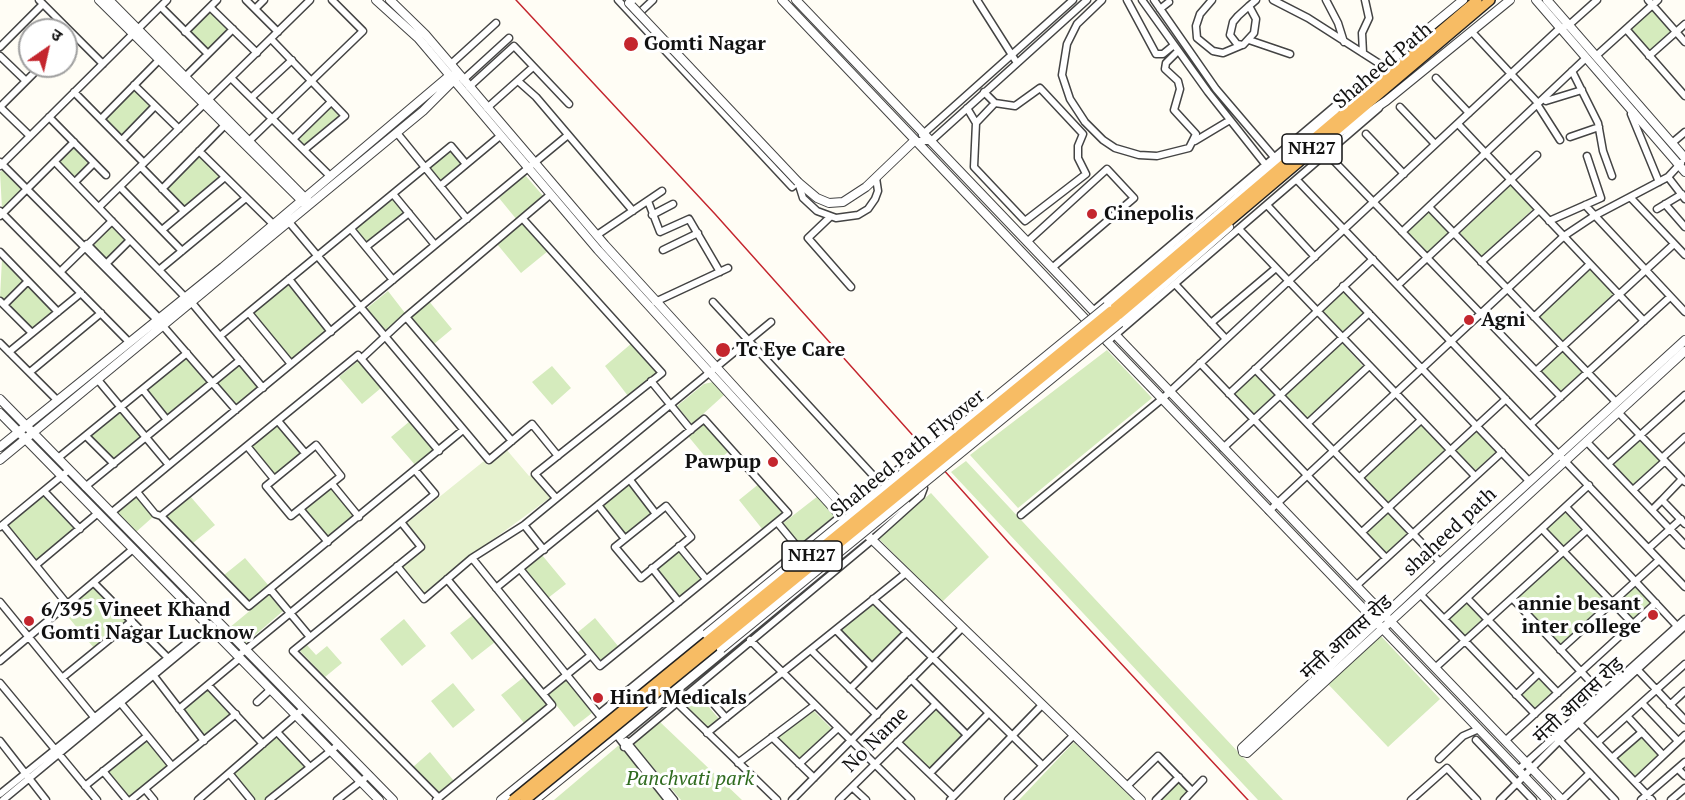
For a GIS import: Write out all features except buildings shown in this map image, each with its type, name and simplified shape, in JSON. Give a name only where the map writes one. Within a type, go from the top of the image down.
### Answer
[{"type":"highway","name":"Shaheed Path","points":[[1133,298],[1316,132],[1477,0]]},
{"type":"highway","name":"Shaheed Path","points":[[1133,298],[1301,162],[1490,0]]},
{"type":"highway","name":"Shaheed Path Flyover","points":[[513,800],[1133,298]]},
{"type":"highway","points":[[1113,314],[1133,298]]},
{"type":"highway","name":"Shaheed Path Flyover","points":[[525,800],[1113,314]]},
{"type":"street","points":[[99,0],[185,77],[225,125],[309,205]]},
{"type":"street","points":[[109,0],[159,60],[249,141],[303,199]]},
{"type":"street","points":[[158,319],[1,162],[167,0]]},
{"type":"street","points":[[185,32],[217,0]]},
{"type":"street","points":[[246,0],[278,32]]},
{"type":"street","points":[[255,9],[264,0]]},
{"type":"street","points":[[99,207],[310,0]]},
{"type":"street","points":[[249,141],[363,31],[332,0]]},
{"type":"street","points":[[376,0],[418,38],[456,78],[500,136],[597,236],[653,304]]},
{"type":"street","points":[[390,0],[425,34],[451,64],[456,78],[469,87],[487,108],[550,195],[714,370],[836,511],[845,513],[1142,800]]},
{"type":"street","points":[[618,0],[792,187],[798,182]]},
{"type":"street","points":[[632,0],[629,3],[798,182],[817,198],[829,203],[843,202],[876,178],[914,141],[1073,0]]},
{"type":"street","points":[[634,18],[653,0]]},
{"type":"street","points":[[782,0],[914,141],[1547,800]]},
{"type":"street","points":[[796,0],[1562,800],[1590,773]]},
{"type":"street","points":[[977,0],[1017,63]]},
{"type":"street","points":[[914,141],[931,141],[1087,0]]},
{"type":"street","points":[[1102,0],[1077,24],[1066,44],[1062,75],[1075,106],[1103,140],[1123,150],[1157,156],[1189,148],[1195,141],[1230,120]]},
{"type":"street","points":[[1127,0],[1156,54],[1163,54],[1176,48]]},
{"type":"street","points":[[1142,0],[1265,164]]},
{"type":"street","points":[[1155,0],[1216,89],[1274,157]]},
{"type":"street","points":[[1212,0],[1200,14],[1196,26],[1197,38],[1213,51],[1223,53],[1246,43],[1254,33],[1256,19],[1249,6]]},
{"type":"street","points":[[1256,0],[1231,27],[1233,41],[1290,54]]},
{"type":"street","points":[[1273,0],[1308,18],[1383,66]]},
{"type":"street","points":[[1326,0],[1338,23],[1344,43]]},
{"type":"street","points":[[1363,53],[1362,33],[1370,18],[1365,0]]},
{"type":"street","points":[[1093,310],[1350,93],[1427,33],[1463,0]]},
{"type":"street","points":[[600,716],[1113,314],[1301,162],[1339,138],[1386,101],[1442,51],[1472,32],[1510,0]]},
{"type":"street","points":[[1536,0],[1682,169]]},
{"type":"street","points":[[1269,511],[1564,236],[1594,216],[1682,169],[1685,158],[1547,0]]},
{"type":"street","points":[[1021,515],[1170,392],[1560,28],[1569,25],[1597,0]]},
{"type":"street","points":[[1161,9],[1170,1]]},
{"type":"street","points":[[0,47],[41,2],[57,18]]},
{"type":"street","points":[[1596,56],[1653,2],[1685,42]]},
{"type":"street","points":[[161,7],[208,54]]},
{"type":"street","points":[[210,7],[257,53]]},
{"type":"street","points":[[451,64],[496,23]]},
{"type":"street","points":[[1649,56],[1685,24]]},
{"type":"street","points":[[185,77],[233,29]]},
{"type":"street","points":[[1626,29],[1685,96]]},
{"type":"street","points":[[1472,32],[1510,74],[1540,102],[1560,140]]},
{"type":"street","points":[[0,460],[164,326],[188,300],[330,176],[508,38]]},
{"type":"street","points":[[78,39],[103,64]]},
{"type":"street","points":[[271,39],[345,116],[304,150]]},
{"type":"street","points":[[469,87],[514,46],[570,104]]},
{"type":"street","points":[[1176,48],[1166,63],[1165,69],[1178,81],[1180,89],[1174,110],[1196,134],[1195,141]]},
{"type":"street","points":[[0,56],[26,81]]},
{"type":"street","points":[[1402,232],[1586,58]]},
{"type":"street","points":[[101,119],[159,60]]},
{"type":"street","points":[[251,98],[292,60]]},
{"type":"street","points":[[487,108],[533,67]]},
{"type":"street","points":[[1572,71],[1599,127],[1612,176]]},
{"type":"street","points":[[29,78],[0,107],[30,136]]},
{"type":"street","points":[[231,78],[330,176]]},
{"type":"street","points":[[0,447],[158,319],[188,300],[289,222],[397,133],[456,78]]},
{"type":"street","points":[[1436,78],[1469,113]]},
{"type":"street","points":[[518,81],[633,211]]},
{"type":"street","points":[[134,85],[179,129]]},
{"type":"street","points":[[967,108],[976,123],[974,167],[1025,221],[1086,174],[1078,158],[1078,146],[1083,134],[1041,88],[1015,106],[995,103],[984,92]]},
{"type":"street","points":[[1540,102],[1582,90]]},
{"type":"street","points":[[74,92],[122,140],[184,212]]},
{"type":"street","points":[[619,735],[1113,314],[1216,216],[1316,132],[1350,93]]},
{"type":"street","points":[[293,139],[332,102]]},
{"type":"street","points":[[976,123],[995,103]]},
{"type":"street","points":[[122,140],[155,106]]},
{"type":"street","points":[[1400,107],[1435,144]]},
{"type":"street","points":[[1634,112],[1631,114],[1659,182]]},
{"type":"street","points":[[49,117],[106,175]]},
{"type":"street","points":[[1458,124],[1644,321]]},
{"type":"street","points":[[162,189],[225,125]]},
{"type":"street","points":[[1570,137],[1599,127]]},
{"type":"street","points":[[1672,143],[1685,132]]},
{"type":"street","points":[[397,133],[467,219]]},
{"type":"street","points":[[1366,134],[1404,174]]},
{"type":"street","points":[[111,513],[568,135]]},
{"type":"street","points":[[440,186],[500,136]]},
{"type":"street","points":[[1107,342],[1297,180],[1339,138]]},
{"type":"street","points":[[74,142],[1,213],[129,342]]},
{"type":"street","points":[[220,336],[451,146],[466,164]]},
{"type":"street","points":[[199,152],[273,224]]},
{"type":"street","points":[[1398,285],[1537,155]]},
{"type":"street","points":[[1549,221],[1601,198],[1587,156]]},
{"type":"street","points":[[1334,161],[1561,397]]},
{"type":"street","points":[[55,162],[188,300],[263,388]]},
{"type":"street","points":[[75,182],[94,163]]},
{"type":"street","points":[[1027,242],[1107,169],[1134,198],[1052,268]]},
{"type":"street","points":[[162,230],[225,177]]},
{"type":"street","points":[[1657,209],[1683,197],[1668,177]]},
{"type":"street","points":[[798,182],[803,198],[810,207],[830,217],[848,218],[868,209],[878,191],[876,178]]},
{"type":"street","points":[[1297,180],[1685,587]]},
{"type":"street","points":[[120,187],[182,251]]},
{"type":"street","points":[[597,236],[662,191]]},
{"type":"street","points":[[393,194],[435,245]]},
{"type":"street","points":[[361,359],[406,317],[550,195]]},
{"type":"street","points":[[1630,197],[1685,255]]},
{"type":"street","points":[[159,270],[246,198]]},
{"type":"street","points":[[648,201],[660,232],[689,219],[720,272]]},
{"type":"street","points":[[652,215],[673,204]]},
{"type":"street","points":[[1665,204],[1685,227]]},
{"type":"street","points":[[1267,205],[1315,257]]},
{"type":"street","points":[[1585,205],[1685,312]]},
{"type":"street","points":[[1429,207],[1616,402]]},
{"type":"street","points":[[1481,262],[1539,210]]},
{"type":"street","points":[[366,247],[409,213]]},
{"type":"street","points":[[830,217],[808,238],[851,287]]},
{"type":"street","points":[[523,219],[662,373],[536,474],[556,498]]},
{"type":"street","points":[[60,272],[112,221]]},
{"type":"street","points":[[289,222],[489,460],[532,424],[558,456]]},
{"type":"street","points":[[351,229],[393,280]]},
{"type":"street","points":[[1239,229],[1475,476]]},
{"type":"street","points":[[663,250],[698,233]]},
{"type":"street","points":[[107,263],[130,240]]},
{"type":"street","points":[[1536,371],[1674,244]]},
{"type":"street","points":[[87,246],[107,263],[158,319],[236,410]]},
{"type":"street","points":[[1,255],[58,312]]},
{"type":"street","points":[[1034,266],[1042,258]]},
{"type":"street","points":[[1229,394],[1372,259]]},
{"type":"street","points":[[1533,316],[1590,264]]},
{"type":"street","points":[[653,304],[728,268]]},
{"type":"street","points":[[1211,323],[1276,268]]},
{"type":"street","points":[[289,279],[331,332]]},
{"type":"street","points":[[28,281],[2,303],[32,333]]},
{"type":"street","points":[[1175,284],[1226,339]]},
{"type":"street","points":[[1343,286],[1529,481]]},
{"type":"street","points":[[9,352],[81,292]]},
{"type":"street","points":[[1531,424],[1670,297]]},
{"type":"street","points":[[713,302],[881,484]]},
{"type":"street","points":[[30,372],[101,313]]},
{"type":"street","points":[[249,313],[291,364]]},
{"type":"street","points":[[1223,448],[1369,313]]},
{"type":"street","points":[[406,317],[512,441]]},
{"type":"street","points":[[398,566],[424,599],[472,558],[524,525],[771,322]]},
{"type":"street","name":"shaheed path","points":[[1380,626],[1441,562],[1529,481],[1562,457],[1616,402],[1685,340]]},
{"type":"street","points":[[0,343],[57,400]]},
{"type":"street","name":"मंत्ती आवास रोड","points":[[1387,619],[1420,594],[1562,457],[1586,441],[1685,351]]},
{"type":"street","points":[[58,458],[187,354]]},
{"type":"street","points":[[161,516],[358,356],[439,451]]},
{"type":"street","points":[[85,487],[240,360]]},
{"type":"street","points":[[1200,363],[1386,558]]},
{"type":"street","points":[[1308,423],[1369,366]]},
{"type":"street","points":[[1255,369],[1441,562]]},
{"type":"street","points":[[98,380],[170,465]]},
{"type":"street","points":[[651,381],[691,430]]},
{"type":"street","points":[[143,390],[167,420]]},
{"type":"street","points":[[1608,464],[1685,395]]},
{"type":"street","points":[[0,399],[393,800]]},
{"type":"street","points":[[1362,532],[1506,399]]},
{"type":"street","points":[[1618,412],[1684,481],[1652,510]]},
{"type":"street","points":[[0,413],[379,800]]},
{"type":"street","points":[[496,588],[704,419],[788,513],[600,666],[520,569]]},
{"type":"street","points":[[1360,477],[1421,420]]},
{"type":"street","points":[[278,421],[305,453]]},
{"type":"street","points":[[137,492],[155,514],[161,516],[249,606],[463,430]]},
{"type":"street","points":[[86,436],[114,464]]},
{"type":"street","points":[[1633,490],[1685,438]]},
{"type":"street","points":[[1586,441],[1685,545]]},
{"type":"street","points":[[316,445],[341,476],[291,516],[266,486],[274,479],[316,445]]},
{"type":"street","points":[[247,446],[274,479]]},
{"type":"street","points":[[1356,586],[1502,452]]},
{"type":"street","points":[[501,800],[913,457]]},
{"type":"street","points":[[535,800],[748,638],[870,537],[924,488],[904,464]]},
{"type":"street","points":[[68,605],[2,526],[69,470]]},
{"type":"street","points":[[179,709],[209,686],[245,649],[435,494],[415,470]]},
{"type":"street","points":[[630,480],[656,514]]},
{"type":"street","points":[[332,484],[359,516]]},
{"type":"street","points":[[1444,619],[1589,485]]},
{"type":"street","points":[[44,491],[80,529]]},
{"type":"street","points":[[1649,548],[1670,529],[1683,522],[1662,500]]},
{"type":"street","points":[[598,505],[625,539]]},
{"type":"street","points":[[666,506],[691,537],[641,578],[615,547],[625,539],[666,506]]},
{"type":"street","points":[[1566,507],[1677,626]]},
{"type":"street","points":[[300,509],[328,542]]},
{"type":"street","points":[[36,565],[98,513]]},
{"type":"street","points":[[401,522],[421,547],[293,651],[437,799],[552,705],[447,579]]},
{"type":"street","points":[[777,522],[800,550]]},
{"type":"street","points":[[524,525],[544,550]]},
{"type":"street","points":[[1542,529],[1634,624]]},
{"type":"street","points":[[1435,668],[1587,530]]},
{"type":"street","points":[[679,546],[706,579]]},
{"type":"street","points":[[0,661],[134,549]]},
{"type":"street","points":[[472,558],[600,716],[619,735],[668,800]]},
{"type":"street","points":[[1560,650],[1659,560]]},
{"type":"street","points":[[652,568],[679,602]]},
{"type":"street","points":[[707,733],[906,573]]},
{"type":"street","points":[[94,583],[169,659]]},
{"type":"street","points":[[270,589],[310,637]]},
{"type":"street","points":[[1420,594],[1535,714]]},
{"type":"street","points":[[1467,598],[1558,693]]},
{"type":"street","points":[[1512,598],[1602,694]]},
{"type":"street","points":[[873,599],[1042,765]]},
{"type":"street","points":[[0,602],[93,717]]},
{"type":"street","points":[[1505,741],[1656,603]]},
{"type":"street","points":[[1650,797],[1577,721],[1602,694],[1636,668],[1685,619]]},
{"type":"street","points":[[62,678],[132,621]]},
{"type":"street","points":[[0,794],[57,752],[216,621]]},
{"type":"street","name":"मंत्ती आवास रोड","points":[[1243,752],[1247,753],[1380,626]]},
{"type":"street","name":"मंत्ती आवास रोड़","points":[[1500,800],[1517,783],[1521,773],[1528,765],[1685,626]]},
{"type":"street","points":[[792,800],[962,628]]},
{"type":"street","points":[[836,630],[872,667]]},
{"type":"street","points":[[850,689],[907,632]]},
{"type":"street","points":[[748,638],[911,800]]},
{"type":"street","points":[[626,745],[698,686],[748,638]]},
{"type":"street","points":[[812,650],[877,715]]},
{"type":"street","points":[[543,694],[591,655]]},
{"type":"street","points":[[57,752],[93,717],[154,676],[169,659]]},
{"type":"street","points":[[1598,742],[1685,664]]},
{"type":"street","points":[[1636,668],[1685,720]]},
{"type":"street","points":[[1516,694],[1539,673]]},
{"type":"street","points":[[154,676],[204,741]]},
{"type":"street","points":[[911,679],[967,735]]},
{"type":"street","points":[[0,683],[97,800]]},
{"type":"street","points":[[209,686],[263,744]]},
{"type":"street","points":[[698,686],[726,718]]},
{"type":"street","points":[[256,702],[270,690]]},
{"type":"street","points":[[1670,705],[1685,691]]},
{"type":"street","points":[[670,696],[777,800]]},
{"type":"street","points":[[119,700],[172,766]]},
{"type":"street","points":[[1642,703],[1678,741]]},
{"type":"street","name":"No Name","points":[[839,800],[936,704]]},
{"type":"street","points":[[738,763],[815,705]]},
{"type":"street","points":[[897,742],[930,773],[952,798],[1042,705]]},
{"type":"street","points":[[198,800],[303,709]]},
{"type":"street","points":[[930,773],[989,713]]},
{"type":"street","points":[[103,771],[129,800],[236,714]]},
{"type":"street","points":[[1627,716],[1663,755]]},
{"type":"street","points":[[800,764],[838,728]]},
{"type":"street","points":[[1439,759],[1463,736],[1479,729]]},
{"type":"street","points":[[277,732],[310,767]]},
{"type":"street","points":[[1612,758],[1642,732]]},
{"type":"street","points":[[1008,800],[1074,735]]},
{"type":"street","points":[[1013,800],[1074,735]]},
{"type":"street","points":[[1635,782],[1685,735]]},
{"type":"street","points":[[85,786],[147,736]]},
{"type":"street","points":[[772,737],[814,778]]},
{"type":"street","points":[[1557,739],[1615,800]]},
{"type":"street","points":[[1476,740],[1533,800]]},
{"type":"street","points":[[1,744],[46,800]]},
{"type":"street","points":[[269,800],[338,745]]},
{"type":"street","points":[[626,745],[674,800]]},
{"type":"street","points":[[1127,786],[1158,756],[1192,791]]},
{"type":"street","points":[[1641,800],[1650,797],[1685,762]]},
{"type":"street","points":[[1411,800],[1447,768],[1475,799]]},
{"type":"street","points":[[1678,769],[1685,776]]},
{"type":"street","points":[[229,773],[251,800]]},
{"type":"street","points":[[338,800],[369,775]]},
{"type":"street","points":[[3,800],[27,776]]},
{"type":"street","points":[[1156,800],[1179,777]]},
{"type":"street","points":[[1184,800],[1203,780]]},
{"type":"street","points":[[852,787],[866,800]]},
{"type":"street","points":[[1671,800],[1685,788]]},
{"type":"street","points":[[145,789],[154,800]]},
{"type":"green space","points":[[1651,9],[1671,31],[1649,51],[1629,29]]},
{"type":"green space","points":[[211,11],[229,29],[209,50],[190,31]]},
{"type":"green space","points":[[135,89],[151,106],[121,136],[104,120]]},
{"type":"green space","points":[[331,105],[341,116],[305,147],[296,138]]},
{"type":"green space","points":[[75,146],[91,163],[75,179],[59,162]]},
{"type":"green space","points":[[451,150],[462,163],[440,181],[430,168]]},
{"type":"green space","points":[[198,155],[220,177],[184,208],[165,189]]},
{"type":"green space","points":[[4,169],[23,188],[2,209],[0,172]]},
{"type":"green space","points":[[525,175],[544,197],[517,220],[499,198]]},
{"type":"green space","points":[[1511,185],[1533,209],[1482,257],[1460,233]]},
{"type":"green space","points":[[392,198],[404,212],[367,243],[355,229]]},
{"type":"green space","points":[[1429,211],[1449,232],[1428,253],[1407,231]]},
{"type":"green space","points":[[522,223],[548,251],[521,273],[497,244]]},
{"type":"green space","points":[[113,225],[127,240],[107,259],[93,245]]},
{"type":"green space","points":[[2,259],[24,282],[3,301],[0,298]]},
{"type":"green space","points":[[1589,268],[1614,294],[1563,341],[1539,316]]},
{"type":"green space","points":[[28,284],[54,311],[31,329],[8,305]]},
{"type":"green space","points":[[288,285],[327,332],[291,361],[252,314]]},
{"type":"green space","points":[[388,291],[405,313],[385,331],[366,309]]},
{"type":"green space","points":[[1344,291],[1364,313],[1342,333],[1322,312]]},
{"type":"green space","points":[[428,300],[452,329],[434,344],[410,315]]},
{"type":"green space","points":[[632,343],[657,372],[628,396],[605,366]]},
{"type":"green space","points":[[1342,343],[1363,366],[1307,419],[1285,396]]},
{"type":"green space","points":[[1107,350],[1152,398],[1018,508],[970,455]]},
{"type":"green space","points":[[1563,350],[1583,372],[1561,393],[1541,371]]},
{"type":"green space","points":[[186,358],[207,383],[167,415],[146,390]]},
{"type":"green space","points":[[358,361],[381,388],[362,404],[339,377]]},
{"type":"green space","points":[[239,364],[258,387],[236,406],[216,383]]},
{"type":"green space","points":[[552,366],[571,388],[552,405],[532,382]]},
{"type":"green space","points":[[1256,373],[1275,395],[1253,416],[1233,394]]},
{"type":"green space","points":[[713,382],[724,395],[692,424],[677,406],[704,384]]},
{"type":"green space","points":[[120,412],[141,437],[113,460],[89,436]]},
{"type":"green space","points":[[410,421],[434,450],[416,466],[391,437]]},
{"type":"green space","points":[[705,422],[728,452],[712,465],[688,436]]},
{"type":"green space","points":[[278,424],[302,453],[275,476],[250,446]]},
{"type":"green space","points":[[1421,424],[1445,450],[1388,503],[1364,478]]},
{"type":"green space","points":[[1477,429],[1497,451],[1474,472],[1454,450]]},
{"type":"green space","points":[[1640,439],[1661,461],[1632,487],[1612,465]]},
{"type":"green space","points":[[506,449],[529,476],[533,474],[551,497],[424,593],[402,566],[426,547],[407,523],[484,461],[487,465]]},
{"type":"green space","points":[[966,461],[1283,800],[1258,800],[951,472]]},
{"type":"green space","points":[[760,483],[784,512],[763,530],[739,500]]},
{"type":"green space","points":[[630,484],[653,513],[625,536],[602,506]]},
{"type":"green space","points":[[331,487],[355,515],[328,539],[304,510]]},
{"type":"green space","points":[[931,493],[989,557],[942,602],[878,538]]},
{"type":"green space","points":[[44,495],[76,529],[37,561],[6,525]]},
{"type":"green space","points":[[138,496],[154,516],[136,532],[117,513]]},
{"type":"green space","points":[[190,496],[215,525],[193,543],[166,516]]},
{"type":"green space","points":[[818,496],[834,516],[799,545],[782,524]]},
{"type":"green space","points":[[1389,511],[1409,533],[1386,554],[1366,532]]},
{"type":"green space","points":[[1565,512],[1581,530],[1563,547],[1546,529]]},
{"type":"green space","points":[[679,550],[703,578],[679,598],[655,569]]},
{"type":"green space","points":[[542,555],[566,584],[548,598],[524,570]]},
{"type":"green space","points":[[1564,555],[1607,601],[1560,645],[1517,599]]},
{"type":"green space","points":[[245,558],[269,586],[250,602],[224,575]]},
{"type":"green space","points":[[1635,585],[1652,603],[1633,620],[1617,601]]},
{"type":"green space","points":[[93,587],[127,621],[94,648],[64,612]]},
{"type":"green space","points":[[269,595],[283,611],[245,644],[229,628]]},
{"type":"green space","points":[[1467,601],[1484,619],[1465,636],[1448,618]]},
{"type":"green space","points":[[873,604],[902,633],[872,662],[840,631]]},
{"type":"green space","points":[[473,615],[495,642],[472,660],[450,633]]},
{"type":"green space","points":[[595,618],[618,646],[600,661],[577,633]]},
{"type":"green space","points":[[404,619],[426,646],[402,666],[380,639]]},
{"type":"green space","points":[[1380,635],[1440,699],[1388,747],[1328,684]]},
{"type":"green space","points":[[307,645],[316,655],[327,646],[342,663],[325,677],[300,651]]},
{"type":"green space","points":[[524,677],[547,705],[524,723],[501,695]]},
{"type":"green space","points":[[1540,677],[1554,692],[1535,709],[1522,694]]},
{"type":"green space","points":[[566,680],[592,713],[574,727],[548,695]]},
{"type":"green space","points":[[453,683],[475,710],[453,728],[431,701]]},
{"type":"green space","points":[[209,689],[231,713],[204,737],[183,710]]},
{"type":"green space","points":[[696,692],[720,720],[707,730],[681,704]]},
{"type":"green space","points":[[936,708],[963,735],[929,769],[902,742]]},
{"type":"green space","points":[[813,710],[832,729],[799,760],[777,738]]},
{"type":"green space","name":"Panchvati park","points":[[660,722],[742,800],[681,800],[633,744]]},
{"type":"green space","points":[[277,735],[307,766],[265,800],[254,800],[232,773]]},
{"type":"green space","points":[[1642,735],[1660,755],[1635,778],[1616,758]]},
{"type":"green space","points":[[146,739],[168,766],[128,798],[107,772]]},
{"type":"green space","points":[[1074,742],[1134,800],[1019,800]]},
{"type":"green space","points":[[619,745],[664,800],[554,800]]},
{"type":"green space","points":[[430,752],[454,781],[439,792],[413,767]]},
{"type":"green space","points":[[1178,782],[1189,792],[1182,800],[1160,800]]},
{"type":"railway","points":[[516,0],[715,214],[1009,543],[1248,800]]},
{"type":"place","name":"Gomti Nagar","points":[[631,44]]},
{"type":"place","name":"Cinepolis","points":[[1092,214]]},
{"type":"place","name":"Agni","points":[[1469,320]]},
{"type":"place","name":"Tc Eye Care","points":[[723,350]]},
{"type":"place","name":"Pawpup","points":[[773,462]]},
{"type":"place","name":"annie besant inter college","points":[[1653,615]]},
{"type":"place","name":"6/395 Vineet Khand Gomti Nagar Lucknow","points":[[29,621]]},
{"type":"place","name":"Hind Medicals","points":[[598,698]]}]
